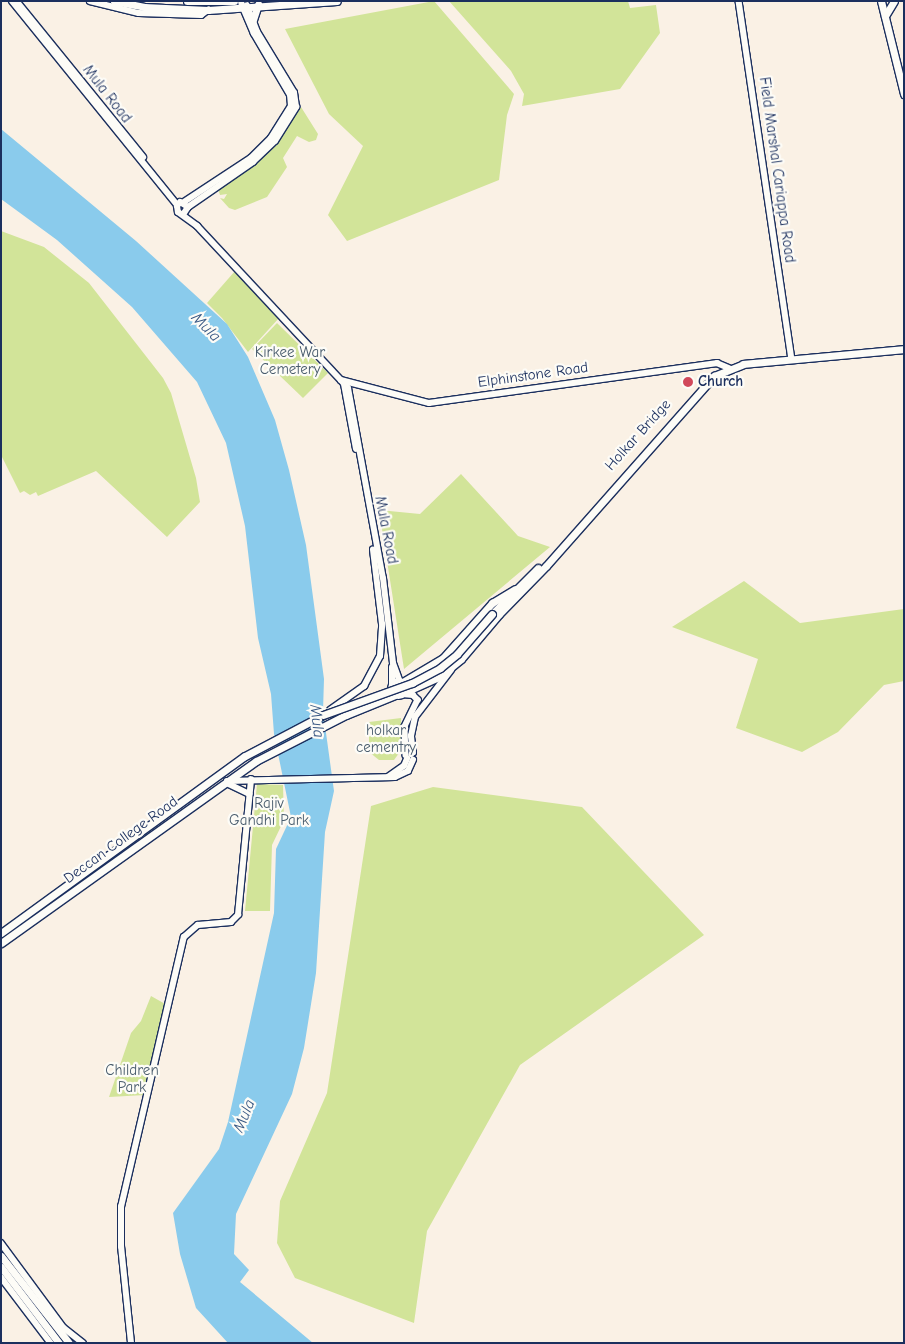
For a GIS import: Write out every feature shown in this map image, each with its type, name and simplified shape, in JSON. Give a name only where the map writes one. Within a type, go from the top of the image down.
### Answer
[{"type":"main road","points":[[12,1],[183,207]]},
{"type":"main road","name":"Mula Road","points":[[17,1],[197,226],[342,382],[359,456],[393,663],[401,682]]},
{"type":"main road","points":[[114,1],[144,8],[208,10],[244,4],[336,1]]},
{"type":"main road","points":[[187,1],[234,1]]},
{"type":"main road","points":[[881,1],[903,92]]},
{"type":"main road","points":[[885,16],[894,1]]},
{"type":"main road","points":[[252,23],[258,4]]},
{"type":"main road","name":"Elphinstone Road","points":[[452,668],[584,523],[708,382],[727,366],[904,347]]},
{"type":"main road","name":"Holkar Bridge","points":[[323,715],[412,683],[440,668],[457,654],[492,614],[521,586],[706,379],[727,366]]},
{"type":"main road","points":[[323,715],[358,692],[375,671],[382,635],[378,570]]},
{"type":"main road","points":[[392,685],[401,682],[443,658],[492,603],[521,586]]},
{"type":"main road","points":[[393,663],[392,685],[400,694]]},
{"type":"main road","points":[[400,694],[452,668]]},
{"type":"main road","points":[[400,694],[401,682]]},
{"type":"main road","name":"Deccan College Road","points":[[1,943],[256,761],[346,715],[400,694]]},
{"type":"main road","name":"Deccan College Road","points":[[1,933],[245,756],[323,715]]},
{"type":"main road","points":[[1,1256],[69,1343]]},
{"type":"main road","points":[[1,1267],[59,1343]]},
{"type":"street","points":[[90,1],[139,13],[201,15],[208,10]]},
{"type":"street","name":"Field Marshal Cariappa Road","points":[[739,1],[757,112],[789,358]]},
{"type":"street","points":[[183,207],[251,158],[271,138],[292,106],[290,95],[254,34],[244,4]]},
{"type":"street","points":[[183,207],[253,162],[274,141],[296,107],[293,90],[252,23],[244,4]]},
{"type":"street","name":"Elphinstone Road","points":[[342,382],[429,403],[727,366]]},
{"type":"street","points":[[226,782],[239,784],[266,778],[345,779],[386,778],[404,775],[410,757],[411,736],[415,717],[452,668]]},
{"type":"street","points":[[400,694],[413,695],[418,700],[405,727],[410,757]]},
{"type":"street","points":[[131,1343],[121,1247],[121,1207],[184,937],[198,925],[231,922],[238,915],[251,780]]},
{"type":"street","points":[[239,784],[250,794]]},
{"type":"street","points":[[2,1245],[64,1328],[83,1343]]},
{"type":"street","points":[[1,1277],[51,1343]]},
{"type":"green space","points":[[434,1],[514,94],[507,115],[499,180],[347,241],[328,215],[363,146],[329,114],[285,29]]},
{"type":"green space","points":[[449,1],[628,1],[630,8],[656,5],[660,33],[620,89],[522,106],[524,94],[511,71]]},
{"type":"green space","points":[[301,107],[318,134],[316,140],[309,142],[297,136],[283,158],[287,167],[267,197],[235,210],[229,208],[220,198],[224,199],[227,194],[220,195],[218,189],[239,176],[280,139]]},
{"type":"green space","points":[[1,231],[44,247],[89,283],[163,378],[171,393],[196,478],[200,502],[167,537],[96,471],[38,496],[36,492],[30,495],[24,491],[20,493],[1,455]]},
{"type":"green space","points":[[235,271],[279,318],[248,352],[222,318],[207,303]]},
{"type":"green space","name":"Kirkee War Cemetery","points":[[277,323],[328,373],[303,398],[252,349]]},
{"type":"green space","points":[[461,474],[518,536],[550,547],[404,669],[379,510],[420,514]]},
{"type":"green space","points":[[744,581],[800,623],[904,609],[904,681],[884,685],[838,732],[802,752],[736,728],[758,659],[672,627]]},
{"type":"green space","name":"holkar cementry","points":[[401,718],[402,749],[394,760],[379,760],[369,752],[369,722]]},
{"type":"green space","name":"Rajiv Gandhi Park","points":[[257,784],[283,785],[284,820],[272,845],[270,911],[245,911]]},
{"type":"green space","points":[[433,787],[582,807],[704,935],[520,1065],[427,1231],[414,1323],[295,1278],[277,1243],[280,1201],[327,1093],[371,806]]},
{"type":"green space","name":"Children Park","points":[[151,996],[167,1005],[145,1095],[109,1097],[131,1033],[141,1021]]},
{"type":"water","name":"Mula","points":[[1,129],[136,241],[227,324],[248,357],[275,420],[289,470],[306,545],[324,679],[323,711],[334,791],[325,832],[316,973],[304,1048],[292,1094],[236,1214],[234,1254],[249,1270],[240,1282],[313,1343],[228,1343],[196,1308],[180,1254],[173,1213],[219,1149],[228,1122],[274,913],[276,849],[291,817],[274,734],[271,694],[258,638],[245,526],[226,443],[197,382],[132,307],[57,240],[1,199]]},
{"type":"place","name":"Church","points":[[688,382]]}]
